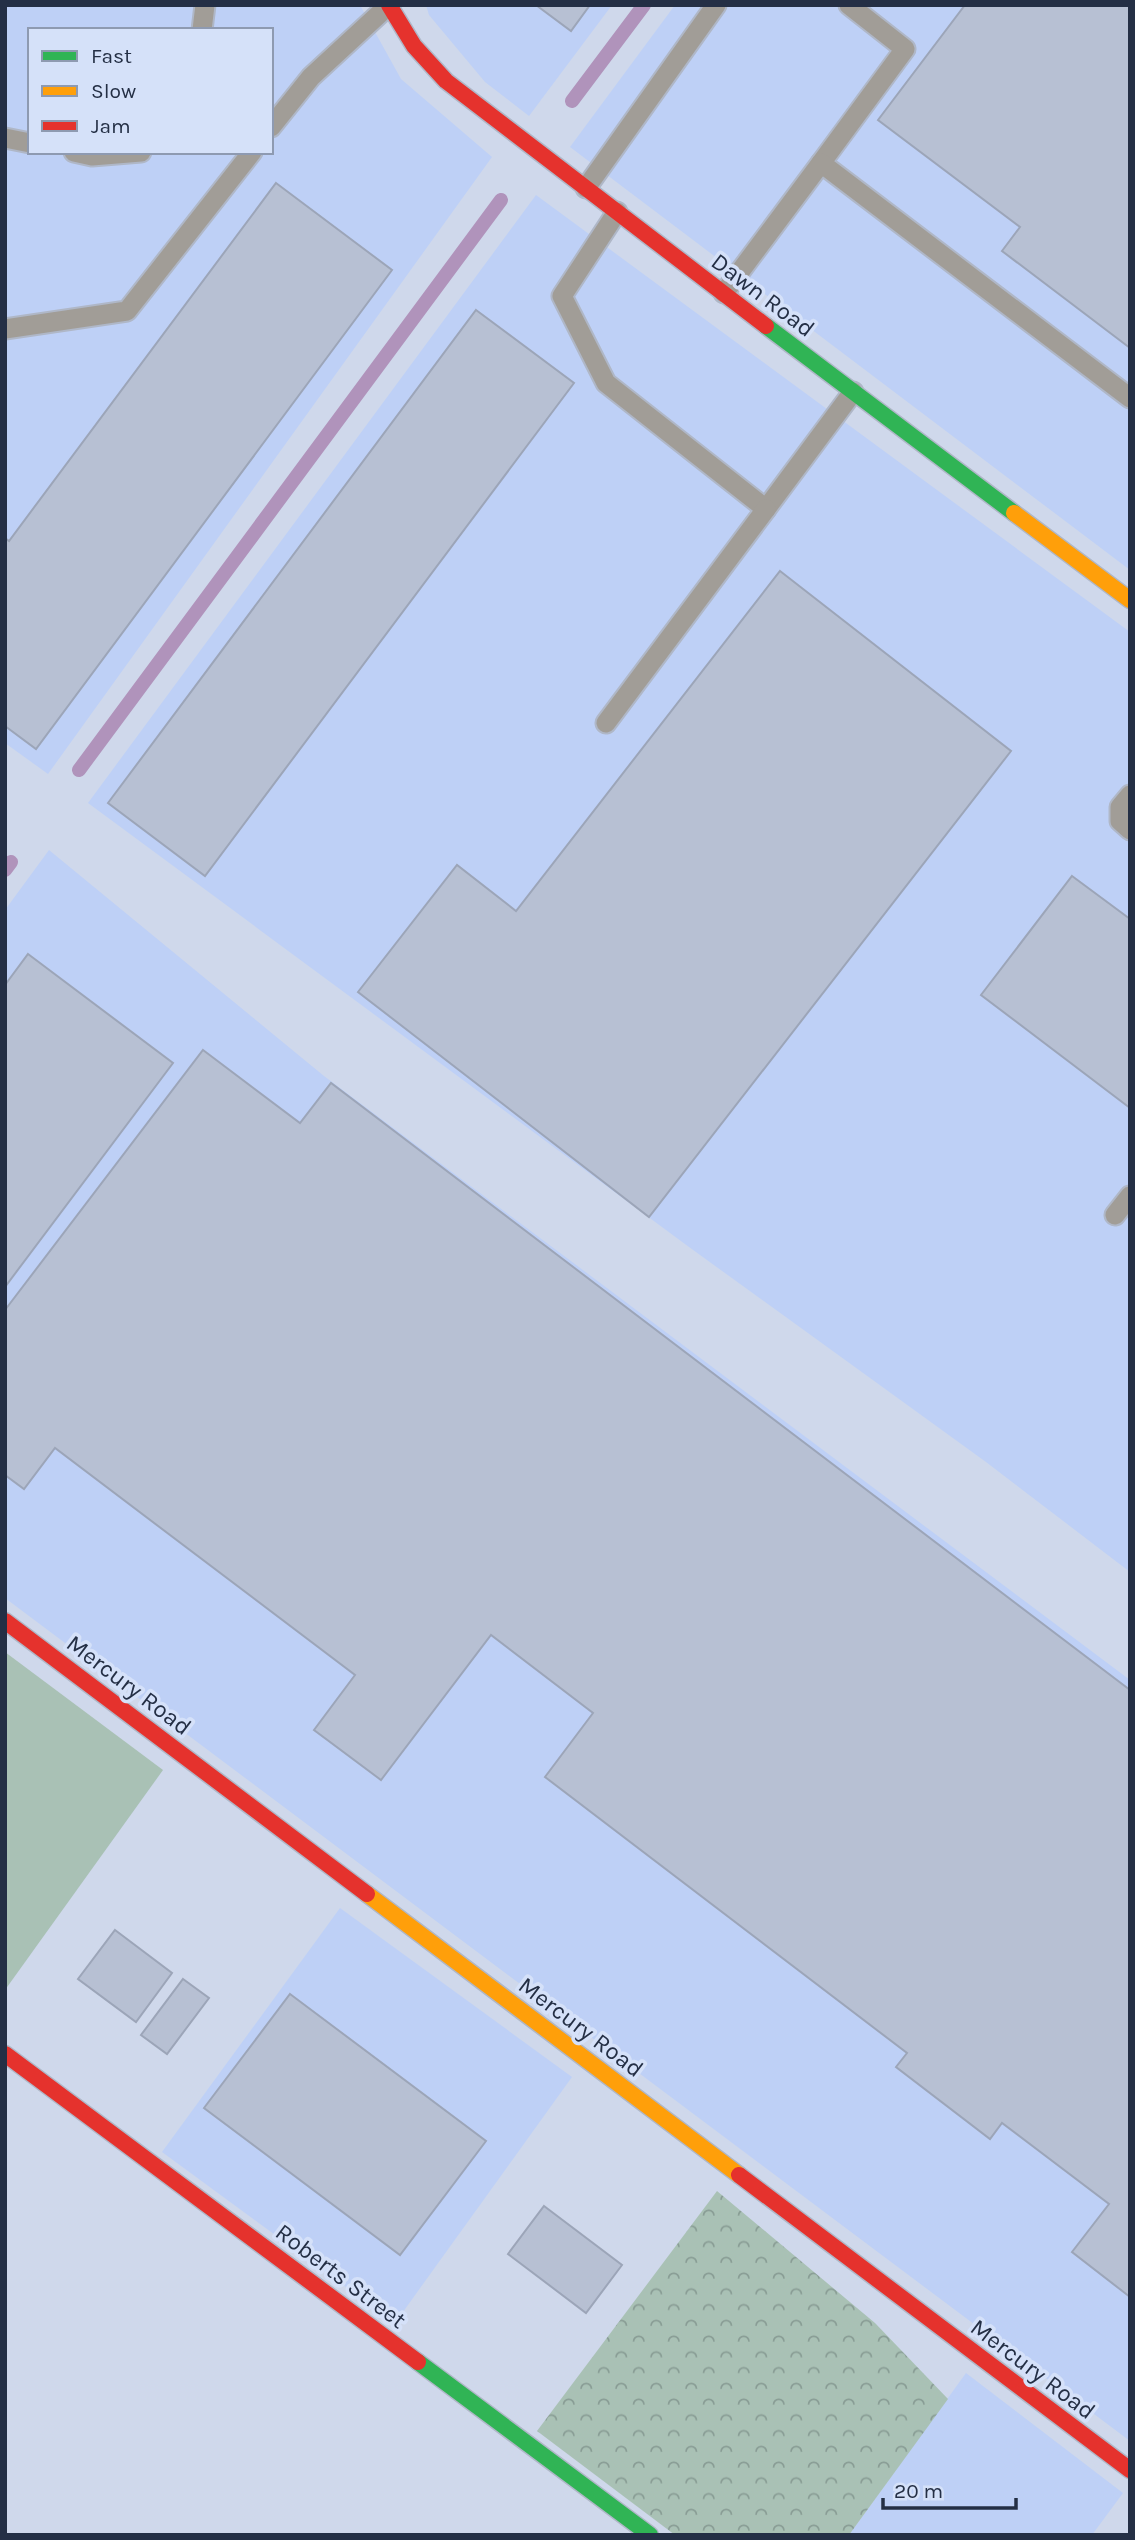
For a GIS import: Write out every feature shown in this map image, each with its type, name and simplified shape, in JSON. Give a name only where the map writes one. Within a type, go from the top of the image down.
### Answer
[{"type":"street","name":"Dawn Road","points":[[389,5],[407,39],[425,62],[723,293],[1130,600]]},
{"type":"street","name":"Mercury Road","points":[[5,1621],[1130,2470]]},
{"type":"street","name":"Roberts Street","points":[[5,2054],[650,2535]]},
{"type":"lane","points":[[202,28],[205,5]]},
{"type":"lane","points":[[273,124],[311,77],[389,5]]},
{"type":"lane","points":[[586,188],[716,5]]},
{"type":"lane","points":[[723,293],[905,49],[849,5]]},
{"type":"lane","points":[[5,138],[28,143]]},
{"type":"lane","points":[[83,154],[116,154]]},
{"type":"lane","points":[[5,330],[127,311],[250,154]]},
{"type":"lane","points":[[821,163],[1130,398]]},
{"type":"lane","points":[[617,212],[562,296],[606,383],[766,509]]},
{"type":"lane","points":[[606,723],[853,391]]},
{"type":"lane","points":[[1130,795],[1120,807],[1120,821],[1130,830]]},
{"type":"lane","points":[[1115,1215],[1130,1196]]},
{"type":"shaded area","points":[[5,5],[360,5],[401,79],[492,157],[48,774],[5,743]]},
{"type":"shaded area","points":[[426,5],[612,5],[529,116],[485,82],[429,15]]},
{"type":"shaded area","points":[[675,5],[1130,5],[1130,570],[570,147]]},
{"type":"shaded area","points":[[536,195],[1130,632],[1130,1572],[986,1462],[689,1247],[88,803]]},
{"type":"shaded area","points":[[49,850],[324,1076],[1130,1680],[1130,2441],[5,1598],[5,910]]},
{"type":"shaded area","points":[[340,1908],[572,2077],[395,2323],[162,2152]]},
{"type":"shaded area","points":[[966,2373],[1123,2493],[1092,2535],[849,2535]]},
{"type":"green space","points":[[5,1652],[163,1770],[5,1990]]},
{"type":"green space","points":[[717,2191],[875,2323],[948,2399],[849,2535],[675,2535],[537,2431]]},
{"type":"building","points":[[536,5],[590,5],[571,31]]},
{"type":"building","points":[[965,5],[1130,5],[1130,348],[1002,251],[1020,227],[878,120]]},
{"type":"building","points":[[276,183],[392,270],[36,749],[5,726],[5,538],[9,541]]},
{"type":"building","points":[[476,310],[574,383],[205,876],[108,803]]},
{"type":"building","points":[[780,571],[1011,751],[649,1217],[358,992],[457,865],[516,911]]},
{"type":"building","points":[[1072,876],[1130,919],[1130,1108],[981,995]]},
{"type":"building","points":[[28,954],[173,1063],[5,1287],[5,985]]},
{"type":"building","points":[[203,1050],[300,1123],[331,1083],[1130,1690],[1130,2297],[1072,2252],[1109,2204],[1002,2123],[990,2139],[896,2067],[907,2053],[545,1777],[593,1713],[491,1635],[381,1780],[314,1730],[355,1675],[55,1448],[24,1489],[5,1475],[5,1310]]},
{"type":"building","points":[[115,1930],[172,1973],[136,2022],[78,1979]]},
{"type":"building","points":[[183,1979],[209,1998],[167,2054],[141,2035]]},
{"type":"building","points":[[290,1994],[486,2141],[400,2255],[204,2108]]},
{"type":"building","points":[[544,2206],[622,2265],[586,2313],[508,2254]]},
{"type":"waterway","points":[[572,101],[644,5]]},
{"type":"waterway","points":[[79,770],[501,200]]},
{"type":"waterway","points":[[5,870],[11,862]]},
{"type":"traffic: fast","points":[[766,326],[1014,513]]},
{"type":"traffic: fast","points":[[418,2362],[650,2535]]},
{"type":"traffic: slow","points":[[1014,513],[1130,600]]},
{"type":"traffic: slow","points":[[367,1894],[739,2175]]},
{"type":"traffic: jam","points":[[389,5],[414,46],[446,81],[766,326]]},
{"type":"traffic: jam","points":[[5,1621],[367,1894]]},
{"type":"traffic: jam","points":[[5,2054],[418,2362]]},
{"type":"traffic: jam","points":[[739,2175],[1130,2470]]}]
